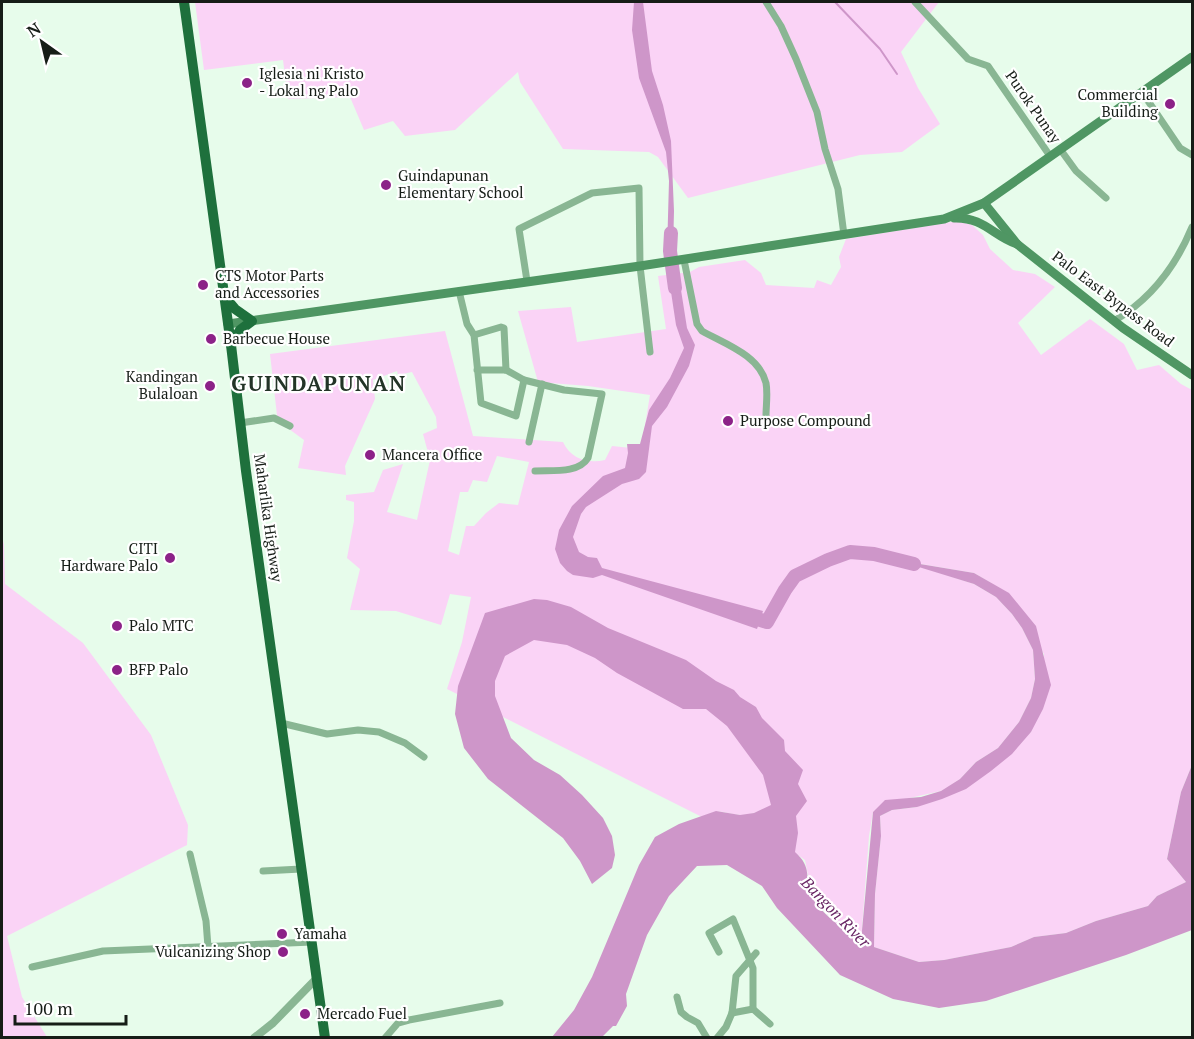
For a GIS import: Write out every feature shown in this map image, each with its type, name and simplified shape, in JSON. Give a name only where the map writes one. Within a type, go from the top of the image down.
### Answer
[{"type":"highway","name":"Maharlika Highway","points":[[184,2],[325,1038]]},
{"type":"highway","points":[[224,296],[235,309],[252,321],[240,330],[231,345]]},
{"type":"main road","points":[[228,324],[663,263],[944,219],[984,202],[1192,57]]},
{"type":"main road","name":"Palo East Bypass Road","points":[[984,202],[1017,244],[1114,321],[1192,375]]},
{"type":"main road","name":"Palo East Bypass Road","points":[[971,209],[969,215],[1017,244]]},
{"type":"main road","name":"Palo East Bypass Road","points":[[944,219],[960,218],[979,222]]},
{"type":"street","points":[[766,2],[781,26],[818,112],[825,148],[838,189],[844,236]]},
{"type":"street","name":"Purok Punay","points":[[915,2],[968,59],[988,66],[1050,156]]},
{"type":"street","points":[[1142,92],[1180,148],[1192,155]]},
{"type":"street","points":[[1060,149],[1076,171],[1106,198]]},
{"type":"street","points":[[527,281],[519,229],[592,193],[639,188],[640,266],[650,352]]},
{"type":"street","points":[[1114,321],[1131,311],[1157,288],[1185,244],[1192,226]]},
{"type":"street","points":[[681,260],[697,324],[702,331],[748,356],[760,369],[766,384],[766,416]]},
{"type":"street","points":[[459,291],[467,324],[474,335],[481,403],[516,416],[524,380]]},
{"type":"street","points":[[474,335],[504,328],[506,370]]},
{"type":"street","points":[[477,370],[506,370],[524,380],[564,390],[602,394],[588,458],[584,465],[577,468],[535,471]]},
{"type":"street","points":[[529,442],[542,384]]},
{"type":"street","points":[[240,423],[274,418],[290,426]]},
{"type":"street","points":[[281,723],[327,734],[358,730],[379,732],[405,743],[424,757]]},
{"type":"street","points":[[190,854],[206,921],[208,947]]},
{"type":"street","points":[[263,871],[302,868]]},
{"type":"street","points":[[719,952],[709,933],[733,919],[753,956],[753,1009],[770,1024]]},
{"type":"street","points":[[32,967],[103,951],[312,942]]},
{"type":"street","points":[[717,1038],[726,1027],[732,1013],[736,976],[753,956]]},
{"type":"street","points":[[254,1038],[273,1023],[317,978]]},
{"type":"street","points":[[677,997],[681,1012],[698,1023],[707,1038]]},
{"type":"street","points":[[385,1038],[398,1023],[500,1002]]},
{"type":"street","points":[[732,1013],[753,1009]]},
{"type":"shaded area","points":[[195,2],[939,2],[901,52],[918,88],[940,124],[902,152],[860,155],[688,198],[658,157],[649,152],[563,149],[520,82],[518,72],[455,130],[405,136],[393,121],[364,130],[350,97],[288,99],[283,60],[204,70]]},
{"type":"shaded area","points":[[634,2],[643,2],[652,71],[671,141],[673,251],[667,252],[669,181],[666,152],[639,78],[632,30]]},
{"type":"shaded area","points":[[958,221],[972,225],[983,235],[990,249],[1013,270],[1035,274],[1055,287],[1018,323],[1041,355],[1090,319],[1124,344],[1137,370],[1159,365],[1181,384],[1192,390],[1192,765],[1181,792],[1167,859],[1186,882],[1157,896],[1148,906],[1096,921],[1066,933],[1034,937],[1011,947],[944,960],[919,962],[874,947],[875,894],[881,836],[880,816],[892,810],[917,807],[949,786],[941,791],[905,799],[873,812],[861,941],[832,920],[812,896],[805,860],[795,853],[772,806],[748,815],[717,812],[702,817],[447,689],[462,642],[471,597],[450,594],[441,625],[396,611],[350,610],[360,569],[347,558],[354,521],[354,502],[346,500],[346,495],[374,492],[383,470],[403,464],[387,512],[417,520],[430,460],[423,434],[437,428],[436,417],[412,372],[398,375],[397,371],[373,380],[375,399],[345,466],[346,475],[298,468],[304,440],[278,424],[270,354],[445,331],[473,436],[563,442],[571,453],[581,459],[605,460],[612,446],[641,449],[650,395],[538,382],[518,311],[571,307],[577,342],[666,329],[658,276],[690,272],[699,267],[745,260],[761,273],[766,285],[814,288],[817,280],[831,285],[841,267],[839,257],[846,239]],"holes":[[[497,456],[529,462],[518,505],[499,503],[474,526],[466,526],[459,555],[448,551],[460,492],[468,492],[473,480],[487,482]],[[903,561],[974,573],[991,583],[1044,654],[1031,732],[961,778],[976,762],[998,748],[1019,722],[1031,698],[1035,679],[1033,650],[1022,628],[996,597],[974,584]]]},
{"type":"shaded area","points":[[678,271],[687,328],[695,345],[689,366],[667,407],[652,426],[646,472],[639,479],[622,484],[586,507],[581,514],[573,537],[579,552],[588,557],[597,558],[602,568],[763,611],[757,629],[602,575],[593,578],[573,575],[560,563],[555,549],[559,530],[572,506],[603,476],[625,468],[627,444],[640,444],[649,410],[670,378],[684,348],[676,325],[668,272]]},
{"type":"shaded area","points":[[2,535],[5,584],[83,643],[151,735],[188,825],[187,845],[7,936],[22,997],[47,1037],[2,1037]]},
{"type":"shaded area","points":[[896,560],[974,573],[1009,593],[1036,626],[1051,685],[1043,709],[1031,732],[1012,754],[991,771],[966,789],[942,799],[917,807],[892,810],[880,816],[881,836],[875,894],[874,947],[919,962],[944,960],[1011,947],[1034,937],[1066,933],[1096,921],[1148,906],[1157,896],[1186,882],[1167,859],[1181,792],[1192,765],[1192,930],[1126,955],[986,1001],[939,1008],[893,999],[840,975],[777,908],[762,886],[727,865],[697,866],[669,896],[647,935],[626,994],[627,1006],[616,1026],[613,1026],[602,1037],[552,1037],[574,1010],[592,977],[639,865],[655,837],[679,824],[716,811],[740,815],[754,813],[771,805],[763,775],[727,726],[706,709],[683,709],[617,673],[595,658],[567,645],[534,640],[505,656],[495,681],[495,696],[511,738],[534,760],[560,775],[603,818],[612,836],[615,855],[612,868],[592,884],[580,861],[563,838],[488,779],[464,748],[455,714],[458,686],[485,613],[534,599],[571,607],[608,628],[686,660],[716,681],[734,690],[740,697],[756,707],[762,718],[784,740],[785,751],[803,770],[798,784],[807,801],[796,816],[798,833],[795,852],[806,868],[811,895],[840,927],[861,941],[873,812],[885,800],[921,797],[941,791],[960,779],[976,762],[998,748],[1019,722],[1031,698],[1035,679],[1033,650],[1022,628],[996,597],[974,584]]},
{"type":"waterway","points":[[835,2],[880,49],[897,74]]},
{"type":"waterway","points":[[671,233],[670,251],[675,288]]},
{"type":"waterway","points":[[745,615],[767,622],[795,576],[850,552],[874,554],[914,564]]},
{"type":"place","name":"Iglesia ni Kristo - Lokal ng Palo","points":[[247,83]]},
{"type":"place","name":"Commercial Building","points":[[1170,104]]},
{"type":"place","name":"Guindapunan Elementary School","points":[[386,185]]},
{"type":"place","name":"CTS Motor Parts and Accessories","points":[[203,285]]},
{"type":"place","name":"Barbecue House","points":[[211,339]]},
{"type":"place","name":"Kandingan Bulaloan","points":[[210,386]]},
{"type":"place","name":"Purpose Compound","points":[[728,421]]},
{"type":"place","name":"Mancera Office","points":[[370,455]]},
{"type":"place","name":"CITI Hardware Palo","points":[[170,558]]},
{"type":"place","name":"Palo MTC","points":[[117,626]]},
{"type":"place","name":"BFP Palo","points":[[117,670]]},
{"type":"place","name":"Yamaha","points":[[282,934]]},
{"type":"place","name":"Vulcanizing Shop","points":[[283,952]]},
{"type":"place","name":"Mercado Fuel","points":[[305,1014]]},
{"type":"district","name":"GUINDAPUNAN","points":[[319,384]]},
{"type":"water label","name":"Bangon River","points":[[836,912]]}]
